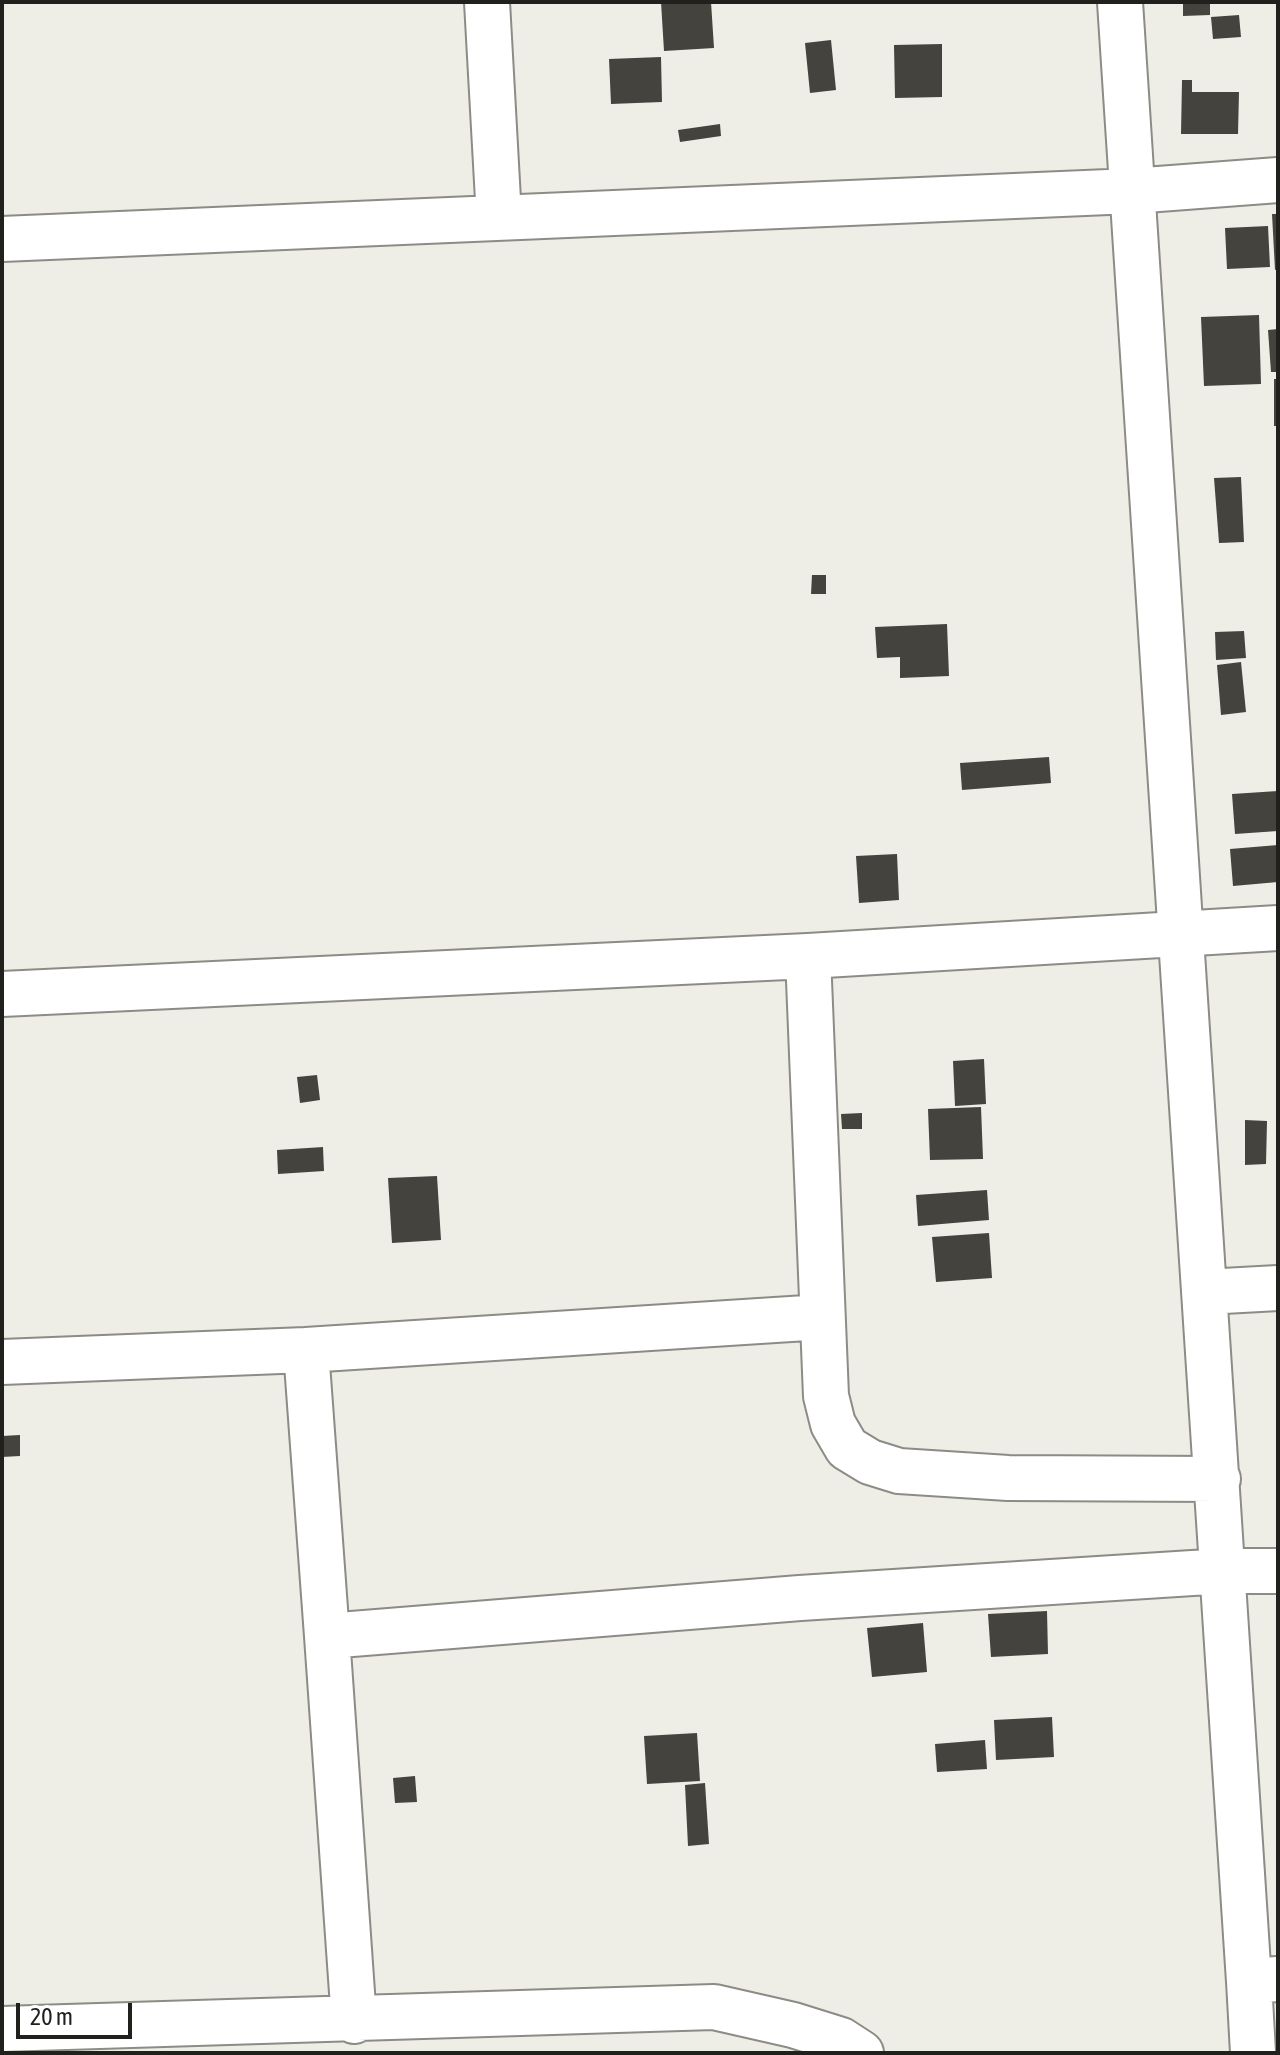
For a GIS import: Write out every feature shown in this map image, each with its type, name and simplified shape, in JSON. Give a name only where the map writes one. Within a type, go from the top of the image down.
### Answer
[{"type":"street","points":[[487,2],[499,218]]},
{"type":"street","points":[[1120,2],[1224,1571],[1264,1980],[1253,2053]]},
{"type":"street","points":[[2,239],[1132,191],[1278,180]]},
{"type":"street","points":[[2,994],[808,956],[1278,928]]},
{"type":"street","points":[[808,956],[826,1396],[833,1424],[847,1448],[870,1462],[899,1471],[1008,1478],[1218,1479]]},
{"type":"street","points":[[1205,1292],[1278,1288]]},
{"type":"street","points":[[2,1362],[306,1350],[822,1317]]},
{"type":"street","points":[[306,1350],[354,2021]]},
{"type":"street","points":[[327,1636],[800,1598],[1224,1571],[1278,1571]]},
{"type":"street","points":[[2,2029],[354,2021],[714,2007],[793,2025],[841,2040],[861,2053]]},
{"type":"building","points":[[661,2],[711,2],[714,48],[664,51]]},
{"type":"building","points":[[1183,2],[1210,2],[1210,15],[1183,16]]},
{"type":"building","points":[[1239,15],[1241,37],[1213,39],[1211,17]]},
{"type":"building","points":[[831,40],[836,90],[810,93],[805,43]]},
{"type":"building","points":[[942,44],[942,97],[895,98],[894,45]]},
{"type":"building","points":[[661,57],[662,102],[611,104],[609,59]]},
{"type":"building","points":[[1182,80],[1192,80],[1192,92],[1239,92],[1238,134],[1181,134]]},
{"type":"building","points":[[720,124],[721,136],[680,142],[678,130]]},
{"type":"building","points":[[1272,214],[1278,214],[1278,269],[1275,270]]},
{"type":"building","points":[[1268,226],[1270,267],[1227,269],[1225,228]]},
{"type":"building","points":[[1259,315],[1261,384],[1204,386],[1201,317]]},
{"type":"building","points":[[1278,329],[1278,372],[1271,372],[1268,330]]},
{"type":"building","points":[[1274,379],[1278,379],[1278,426],[1274,426]]},
{"type":"building","points":[[1241,477],[1244,542],[1219,543],[1214,478]]},
{"type":"building","points":[[812,575],[826,575],[826,594],[811,594]]},
{"type":"building","points":[[947,624],[949,676],[900,678],[900,657],[877,658],[875,627]]},
{"type":"building","points":[[1244,631],[1246,658],[1216,660],[1215,632]]},
{"type":"building","points":[[1241,662],[1246,712],[1221,715],[1217,665]]},
{"type":"building","points":[[1049,757],[1051,783],[962,790],[960,763]]},
{"type":"building","points":[[1278,791],[1278,831],[1235,834],[1232,794]]},
{"type":"building","points":[[1278,845],[1278,882],[1233,886],[1230,849]]},
{"type":"building","points":[[897,854],[899,900],[859,903],[856,856]]},
{"type":"building","points":[[984,1059],[986,1104],[955,1106],[953,1061]]},
{"type":"building","points":[[317,1075],[320,1100],[300,1103],[297,1077]]},
{"type":"building","points":[[981,1107],[983,1159],[930,1160],[928,1109]]},
{"type":"building","points":[[862,1113],[862,1129],[842,1129],[841,1114]]},
{"type":"building","points":[[1245,1120],[1267,1121],[1266,1164],[1245,1165]]},
{"type":"building","points":[[323,1147],[324,1171],[278,1174],[277,1150]]},
{"type":"building","points":[[437,1176],[441,1240],[392,1243],[388,1178]]},
{"type":"building","points":[[987,1190],[989,1220],[918,1226],[916,1195]]},
{"type":"building","points":[[989,1233],[992,1278],[936,1282],[932,1237]]},
{"type":"building","points":[[20,1435],[20,1456],[2,1457],[2,1436]]},
{"type":"building","points":[[1047,1611],[1048,1654],[991,1657],[988,1614]]},
{"type":"building","points":[[923,1623],[927,1672],[872,1677],[867,1628]]},
{"type":"building","points":[[1052,1717],[1054,1757],[996,1760],[994,1720]]},
{"type":"building","points":[[697,1733],[700,1781],[647,1784],[644,1736]]},
{"type":"building","points":[[985,1740],[987,1769],[937,1772],[935,1744]]},
{"type":"building","points":[[415,1776],[417,1802],[395,1803],[393,1778]]},
{"type":"building","points":[[705,1783],[709,1844],[688,1846],[685,1785]]}]
